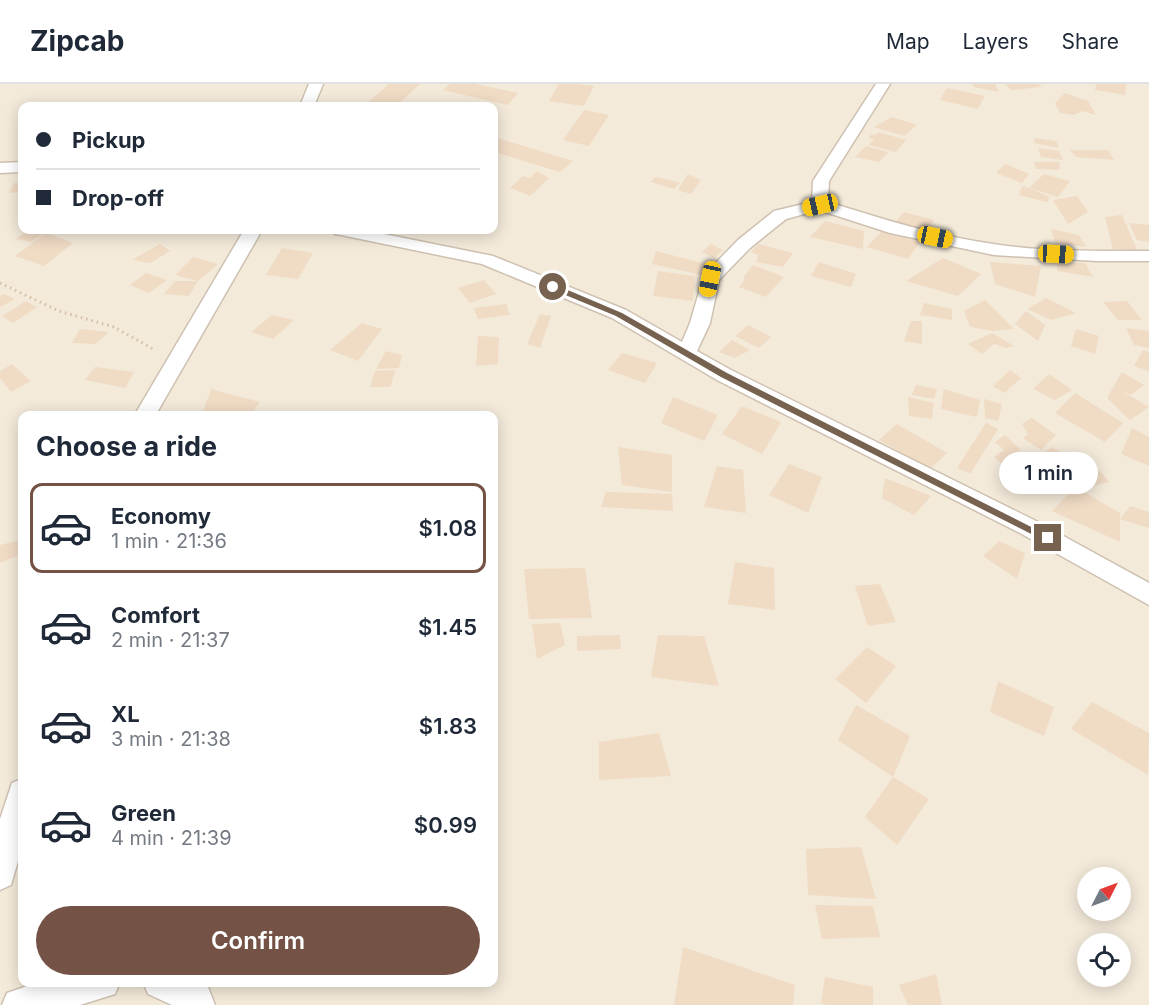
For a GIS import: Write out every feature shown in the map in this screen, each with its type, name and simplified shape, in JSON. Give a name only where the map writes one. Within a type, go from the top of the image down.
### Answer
[{"type":"street","points":[[309,102],[316,84]]},
{"type":"street","points":[[820,205],[820,181],[883,84]]},
{"type":"street","points":[[0,168],[18,167]]},
{"type":"street","points":[[687,352],[700,323],[710,279],[744,243],[780,215],[820,205],[896,229],[994,250],[1097,256],[1149,256]]},
{"type":"street","points":[[147,411],[251,234]]},
{"type":"street","points":[[360,234],[487,260],[619,314],[724,375],[1028,527],[1149,595]]},
{"type":"street","points":[[0,874],[18,808]]},
{"type":"street","points":[[19,1005],[85,987]]},
{"type":"street","points":[[171,987],[196,999],[198,1005]]},
{"type":"path","points":[[0,282],[59,311],[114,327],[174,361]]},
{"type":"shaded area","points":[[0,84],[1149,84],[1149,1005],[0,1005]]},
{"type":"building","points":[[389,84],[420,84],[400,102],[369,102]]},
{"type":"building","points":[[450,84],[475,84],[518,93],[508,105],[443,90]]},
{"type":"building","points":[[559,84],[594,86],[584,106],[549,101]]},
{"type":"building","points":[[973,84],[995,84],[999,92],[974,87]]},
{"type":"building","points":[[1005,84],[1038,84],[1042,87],[1011,90]]},
{"type":"building","points":[[1096,84],[1126,84],[1125,95],[1095,90]]},
{"type":"building","points":[[947,88],[985,96],[978,109],[940,100]]},
{"type":"building","points":[[1065,93],[1088,101],[1096,115],[1082,111],[1074,115],[1060,113],[1055,103]]},
{"type":"building","points":[[584,110],[609,115],[589,146],[563,140]]},
{"type":"building","points":[[892,117],[917,125],[904,136],[874,127]]},
{"type":"building","points":[[878,132],[906,140],[896,152],[869,145],[874,139],[868,138]]},
{"type":"building","points":[[498,138],[573,161],[560,172],[498,153]]},
{"type":"building","points":[[1035,138],[1056,141],[1059,148],[1034,143]]},
{"type":"building","points":[[866,146],[889,152],[879,162],[855,157]]},
{"type":"building","points":[[1038,148],[1059,151],[1063,160],[1041,157]]},
{"type":"building","points":[[1070,150],[1108,150],[1114,160],[1076,157]]},
{"type":"building","points":[[1034,162],[1060,162],[1059,170],[1036,169]]},
{"type":"building","points":[[1005,164],[1029,174],[1022,183],[996,173]]},
{"type":"building","points":[[537,171],[549,178],[530,196],[510,188],[523,176],[530,178]]},
{"type":"building","points":[[688,174],[701,180],[691,194],[678,190]]},
{"type":"building","points":[[1044,174],[1070,181],[1058,197],[1029,188]]},
{"type":"building","points":[[655,177],[680,183],[674,189],[651,182]]},
{"type":"building","points":[[14,183],[18,183],[18,192],[9,193]]},
{"type":"building","points":[[1022,186],[1050,197],[1047,202],[1019,195]]},
{"type":"building","points":[[1077,196],[1088,212],[1068,224],[1053,200]]},
{"type":"building","points":[[904,212],[934,220],[927,231],[895,223]]},
{"type":"building","points":[[1122,215],[1137,250],[1113,249],[1105,217]]},
{"type":"building","points":[[825,221],[864,231],[863,249],[810,237]]},
{"type":"building","points":[[1129,223],[1149,225],[1149,242],[1137,240]]},
{"type":"building","points":[[1051,229],[1079,235],[1086,247],[1055,243]]},
{"type":"building","points":[[882,231],[920,242],[908,259],[867,247]]},
{"type":"building","points":[[23,234],[43,234],[31,242],[15,239]]},
{"type":"building","points":[[45,234],[73,243],[44,266],[15,256]]},
{"type":"building","points":[[160,244],[170,251],[150,263],[132,260]]},
{"type":"building","points":[[711,244],[723,250],[714,258],[702,252]]},
{"type":"building","points":[[758,244],[793,253],[783,267],[756,262],[758,255],[751,252]]},
{"type":"building","points":[[282,248],[313,253],[298,279],[266,275]]},
{"type":"building","points":[[656,251],[706,264],[702,275],[652,264]]},
{"type":"building","points":[[193,257],[218,264],[198,281],[175,275]]},
{"type":"building","points":[[943,258],[981,274],[958,296],[906,281]]},
{"type":"building","points":[[819,262],[856,274],[851,287],[811,276]]},
{"type":"building","points":[[990,262],[1041,266],[1035,297],[995,284]]},
{"type":"building","points":[[1057,262],[1085,263],[1093,277],[1057,271]]},
{"type":"building","points":[[753,265],[784,277],[766,297],[739,287]]},
{"type":"building","points":[[658,271],[695,276],[693,301],[653,296]]},
{"type":"building","points":[[146,273],[167,280],[149,293],[130,285]]},
{"type":"building","points":[[484,280],[496,294],[470,303],[458,288]]},
{"type":"building","points":[[175,281],[198,281],[189,296],[164,294]]},
{"type":"building","points":[[3,294],[15,299],[0,307],[0,296]]},
{"type":"building","points":[[1046,298],[1076,313],[1051,320],[1027,309]]},
{"type":"building","points":[[985,300],[1014,329],[993,331],[970,327],[964,311]]},
{"type":"building","points":[[26,301],[37,307],[13,323],[2,316]]},
{"type":"building","points":[[1127,301],[1142,320],[1118,320],[1103,302]]},
{"type":"building","points":[[924,303],[952,309],[952,320],[920,315]]},
{"type":"building","points":[[506,304],[510,315],[478,319],[474,308]]},
{"type":"building","points":[[1026,311],[1045,325],[1038,341],[1015,324]]},
{"type":"building","points":[[540,314],[551,316],[540,348],[527,344]]},
{"type":"building","points":[[272,315],[294,320],[273,339],[251,332]]},
{"type":"building","points":[[911,321],[922,321],[922,344],[904,341]]},
{"type":"building","points":[[362,323],[382,329],[358,361],[330,350]]},
{"type":"building","points":[[748,325],[771,337],[759,348],[735,336]]},
{"type":"building","points":[[1126,328],[1149,331],[1149,348],[1134,345]]},
{"type":"building","points":[[80,329],[109,332],[95,344],[72,343]]},
{"type":"building","points":[[1076,329],[1099,336],[1095,354],[1071,346]]},
{"type":"building","points":[[992,333],[1014,346],[1007,348],[994,344],[982,354],[968,344]]},
{"type":"building","points":[[478,336],[499,337],[498,364],[476,366]]},
{"type":"building","points":[[732,340],[750,350],[735,358],[719,352]]},
{"type":"building","points":[[1143,350],[1149,352],[1149,371],[1134,366]]},
{"type":"building","points":[[386,351],[402,355],[399,368],[376,369]]},
{"type":"building","points":[[622,353],[657,363],[645,383],[608,370]]},
{"type":"building","points":[[12,364],[31,381],[11,392],[0,378],[0,371]]},
{"type":"building","points":[[95,367],[134,372],[125,388],[85,380]]},
{"type":"building","points":[[396,370],[390,387],[370,387],[375,371]]},
{"type":"building","points":[[1010,370],[1021,378],[1004,393],[993,386]]},
{"type":"building","points":[[1122,372],[1144,385],[1131,395],[1120,390],[1149,407],[1130,420],[1107,398]]},
{"type":"building","points":[[1049,374],[1072,390],[1055,400],[1033,389]]},
{"type":"building","points":[[916,385],[937,389],[934,399],[912,395]]},
{"type":"building","points":[[212,387],[214,390],[260,402],[253,411],[203,411]]},
{"type":"building","points":[[944,389],[980,400],[977,417],[941,409]]},
{"type":"building","points":[[1075,393],[1123,423],[1105,442],[1055,413]]},
{"type":"building","points":[[673,397],[718,415],[704,441],[661,423]]},
{"type":"building","points":[[908,397],[934,403],[932,419],[909,416]]},
{"type":"building","points":[[984,399],[1002,404],[998,421],[985,418]]},
{"type":"building","points":[[742,406],[781,422],[762,454],[722,434]]},
{"type":"building","points":[[1032,418],[1056,435],[1041,450],[1023,438],[1028,434],[1022,424]]},
{"type":"building","points":[[986,423],[998,429],[970,474],[957,468]]},
{"type":"building","points":[[897,424],[947,453],[930,469],[879,440]]},
{"type":"building","points":[[1132,428],[1149,437],[1149,466],[1121,454]]},
{"type":"building","points":[[1005,435],[1020,449],[1005,466],[994,457],[1004,450],[995,442]]},
{"type":"building","points":[[618,447],[672,455],[672,492],[622,485]]},
{"type":"building","points":[[1052,447],[1061,452],[1043,467],[1032,460]]},
{"type":"building","points":[[1078,453],[1093,466],[1063,475],[1049,462]]},
{"type":"building","points":[[789,464],[822,477],[808,513],[769,495]]},
{"type":"building","points":[[717,466],[743,470],[746,513],[704,507]]},
{"type":"building","points":[[1100,471],[1109,482],[1082,489],[1072,480]]},
{"type":"building","points":[[885,478],[931,496],[914,515],[882,498]]},
{"type":"building","points":[[1075,487],[1120,513],[1120,542],[1052,511]]},
{"type":"building","points":[[606,492],[672,494],[673,511],[601,507]]},
{"type":"building","points":[[1130,506],[1149,512],[1149,528],[1120,519]]},
{"type":"building","points":[[18,541],[18,556],[0,563],[0,545]]},
{"type":"building","points":[[999,541],[1025,553],[1017,579],[983,556]]},
{"type":"building","points":[[735,562],[774,568],[775,610],[728,604]]},
{"type":"building","points":[[585,568],[592,618],[529,619],[524,569]]},
{"type":"building","points":[[880,584],[896,622],[868,626],[855,586]]},
{"type":"building","points":[[560,623],[565,645],[537,659],[532,624]]},
{"type":"building","points":[[620,635],[621,649],[577,651],[577,636]]},
{"type":"building","points":[[658,635],[704,636],[719,686],[651,677]]},
{"type":"building","points":[[867,647],[896,666],[866,703],[835,679]]},
{"type":"building","points":[[998,681],[1054,707],[1044,736],[990,712]]},
{"type":"building","points":[[1092,702],[1149,733],[1148,775],[1071,729]]},
{"type":"building","points":[[856,705],[910,736],[893,777],[838,740]]},
{"type":"building","points":[[659,733],[671,776],[599,780],[599,742]]},
{"type":"building","points":[[893,777],[929,799],[897,845],[865,817]]},
{"type":"building","points":[[861,847],[876,899],[808,895],[806,849]]},
{"type":"building","points":[[815,905],[873,906],[880,937],[822,939]]},
{"type":"building","points":[[683,947],[795,985],[793,1005],[674,1005]]},
{"type":"building","points":[[936,974],[942,1005],[908,1005],[899,985]]},
{"type":"building","points":[[825,977],[873,987],[873,1005],[821,1003]]},
{"type":"route","points":[[553,287],[619,314],[724,375],[1048,538]]}]
